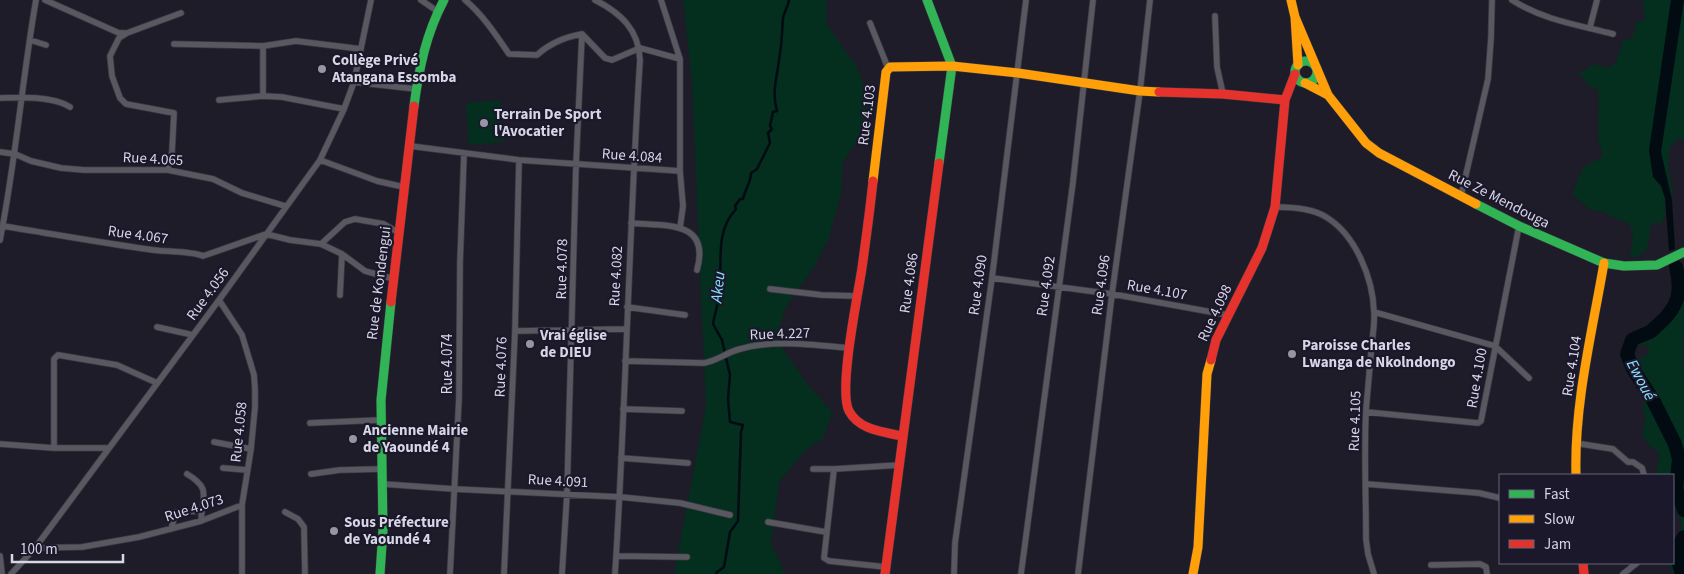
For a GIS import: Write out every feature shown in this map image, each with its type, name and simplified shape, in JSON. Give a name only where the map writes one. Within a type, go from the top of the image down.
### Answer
[{"type":"main road","name":"Rue de Kondengui","points":[[380,574],[384,523],[381,420],[385,348],[416,89],[426,44],[437,10],[444,0]]},
{"type":"main road","name":"Rue 4.086","points":[[885,571],[952,66],[926,0]]},
{"type":"main road","name":"Rue Ze Mendouga","points":[[1292,0],[1300,76],[1328,95]]},
{"type":"main road","name":"Rue Ze Mendouga","points":[[1295,17],[1328,95],[1366,143],[1379,154],[1519,226],[1604,263],[1624,266],[1648,266],[1683,253]]},
{"type":"main road","points":[[1285,100],[1307,61],[1315,67],[1316,74],[1312,80],[1300,76]]},
{"type":"main road","name":"Rue 4.103","points":[[902,436],[863,426],[850,412],[846,400],[849,348],[856,296],[862,269],[888,68],[952,66],[1018,73],[1140,91],[1223,94],[1285,100]]},
{"type":"main road","name":"Rue 4.098","points":[[1193,574],[1198,547],[1201,509],[1207,374],[1216,340],[1258,257],[1275,207],[1285,100]]},
{"type":"main road","name":"Rue 4.104","points":[[1576,474],[1575,443],[1587,357],[1604,263]]},
{"type":"street","points":[[0,240],[15,154],[21,97],[36,0]]},
{"type":"street","points":[[45,0],[119,33],[127,33]]},
{"type":"street","name":"Rue 4.056","points":[[11,574],[34,548],[110,448],[320,160],[344,109],[354,82],[371,0]]},
{"type":"street","points":[[421,0],[437,10]]},
{"type":"street","points":[[465,0],[489,26],[509,54],[537,55],[546,46],[567,37],[582,34],[605,58],[612,60],[640,48],[680,59]]},
{"type":"street","name":"Rue 4.082","points":[[595,0],[616,13],[630,26],[640,48],[633,167],[616,574]]},
{"type":"street","name":"Rue 4.084","points":[[410,146],[519,160],[680,171],[680,59],[661,0]]},
{"type":"street","name":"Rue 4.090","points":[[954,574],[957,534],[992,278],[1026,0]]},
{"type":"street","name":"Rue 4.092","points":[[1021,574],[1073,182],[1093,0]]},
{"type":"street","name":"Rue 4.096","points":[[1078,574],[1150,0]]},
{"type":"street","points":[[1460,196],[1488,79],[1492,0]]},
{"type":"street","points":[[1512,0],[1543,16],[1613,34]]},
{"type":"street","points":[[1590,27],[1598,0]]},
{"type":"street","points":[[168,170],[172,152],[174,113],[126,104],[120,98],[112,76],[110,56],[119,38],[127,33],[181,14]]},
{"type":"street","points":[[1215,16],[1217,67],[1223,94]]},
{"type":"street","points":[[870,23],[888,68]]},
{"type":"street","name":"Rue 4.078","points":[[562,574],[567,494],[573,330],[576,165],[582,34]]},
{"type":"street","points":[[30,40],[46,45]]},
{"type":"street","points":[[174,44],[263,46],[296,40],[360,48]]},
{"type":"street","points":[[263,46],[263,96]]},
{"type":"street","points":[[354,82],[416,89]]},
{"type":"street","points":[[219,100],[263,96],[282,97],[344,109]]},
{"type":"street","points":[[0,98],[21,97],[55,100],[70,107]]},
{"type":"street","name":"Rue 4.065","points":[[0,152],[15,154],[31,161],[61,168],[84,170],[168,170],[213,179],[242,193],[286,206]]},
{"type":"street","name":"Rue 4.074","points":[[450,574],[459,398],[460,263],[464,154]]},
{"type":"street","points":[[320,160],[376,181],[404,187]]},
{"type":"street","name":"Rue 4.076","points":[[504,574],[515,331],[519,160]]},
{"type":"street","points":[[680,171],[683,206],[680,228]]},
{"type":"street","name":"Rue 4.105","points":[[1275,207],[1288,207],[1319,213],[1334,222],[1348,237],[1360,256],[1371,288],[1374,312],[1366,412],[1366,484],[1367,546],[1374,574]]},
{"type":"street","points":[[321,244],[346,222],[354,219],[384,224],[399,233]]},
{"type":"street","points":[[631,223],[680,228],[694,235],[701,251],[697,270]]},
{"type":"street","name":"Rue 4.067","points":[[3,226],[170,253],[195,253],[203,256],[266,234]]},
{"type":"street","name":"Rue 4.100","points":[[1366,412],[1478,423],[1482,418],[1519,226]]},
{"type":"street","points":[[266,234],[288,240],[321,244],[342,254],[365,271],[394,279]]},
{"type":"street","points":[[340,294],[342,254]]},
{"type":"street","name":"Rue 4.107","points":[[992,278],[1112,294],[1228,315]]},
{"type":"street","points":[[770,289],[822,295],[856,296]]},
{"type":"street","name":"Rue 4.058","points":[[219,300],[242,335],[254,375],[255,407],[242,505],[242,574]]},
{"type":"street","points":[[627,307],[685,315]]},
{"type":"street","points":[[1374,312],[1495,346],[1529,378]]},
{"type":"street","points":[[157,327],[193,334]]},
{"type":"street","points":[[515,331],[626,329]]},
{"type":"street","name":"Rue 4.227","points":[[625,360],[704,363],[740,348],[767,344],[849,348]]},
{"type":"street","points":[[54,448],[54,359],[58,355],[117,365],[157,383]]},
{"type":"street","points":[[623,409],[682,411]]},
{"type":"street","points":[[310,423],[381,420]]},
{"type":"street","points":[[214,442],[250,449]]},
{"type":"street","points":[[1575,443],[1613,449],[1628,462],[1633,462],[1642,468],[1644,474]]},
{"type":"street","points":[[0,444],[54,448],[110,448]]},
{"type":"street","points":[[621,458],[688,462]]},
{"type":"street","points":[[813,468],[834,469],[900,465]]},
{"type":"street","points":[[223,468],[248,470]]},
{"type":"street","points":[[834,469],[823,553],[826,560],[885,571]]},
{"type":"street","points":[[311,474],[340,470],[382,470]]},
{"type":"street","points":[[186,474],[200,483],[203,489],[201,521]]},
{"type":"street","name":"Rue 4.091","points":[[383,484],[620,497],[680,503],[730,516]]},
{"type":"street","points":[[1366,484],[1479,493],[1499,498]]},
{"type":"street","name":"Rue 4.073","points":[[34,548],[82,547],[171,529],[201,521],[242,505]]},
{"type":"street","points":[[171,529],[176,512],[201,512]]},
{"type":"street","points":[[285,512],[298,519],[304,527],[305,574]]},
{"type":"street","points":[[768,522],[826,532]]},
{"type":"street","points":[[0,556],[2,574]]},
{"type":"street","points":[[617,556],[687,557]]},
{"type":"street","points":[[1430,565],[1480,564],[1486,567],[1487,574]]},
{"type":"street","points":[[1623,574],[1636,564]]},
{"type":"green space","points":[[683,0],[827,0],[826,23],[858,69],[873,111],[843,162],[841,192],[829,238],[815,265],[785,309],[776,339],[807,384],[832,412],[823,439],[806,449],[779,482],[771,543],[785,574],[674,574],[706,406],[692,81]]},
{"type":"green space","points":[[1643,0],[1684,0],[1684,140],[1677,139],[1669,149],[1668,166],[1673,194],[1665,198],[1665,216],[1661,223],[1651,223],[1648,248],[1637,257],[1630,257],[1633,235],[1629,224],[1600,211],[1590,210],[1572,194],[1583,168],[1603,156],[1598,139],[1599,90],[1591,87],[1579,74],[1594,64],[1610,68],[1616,62],[1623,40],[1631,39],[1635,31],[1636,22],[1645,20]]},
{"type":"green space","name":"Terrain De Sport l'Avocatier","points":[[500,100],[503,142],[469,145],[466,103]]},
{"type":"green space","points":[[1681,283],[1684,283],[1684,574],[1673,574],[1669,564],[1674,564],[1674,549],[1682,523],[1674,508],[1674,474],[1656,474],[1660,453],[1650,446],[1642,434],[1645,424],[1643,401],[1648,392],[1649,385],[1635,358],[1646,357],[1649,346],[1634,344],[1634,339],[1653,330],[1667,319],[1676,304]]},
{"type":"shaded area","points":[[1671,0],[1684,0],[1661,152],[1672,200],[1675,249],[1669,251],[1665,198],[1661,186],[1653,177],[1649,150]]},
{"type":"waterway","name":"Akeu","points":[[716,574],[724,567],[730,532],[738,521],[741,432],[743,425],[730,422],[728,399],[730,375],[722,340],[713,324],[720,290],[722,237],[729,218],[736,209],[735,206],[740,199],[743,199],[751,173],[757,169],[770,143],[768,133],[772,129],[770,126],[773,112],[777,111],[775,90],[783,18],[789,0]]},
{"type":"waterway","name":"Ewoué","points":[[1676,267],[1679,291],[1675,305],[1666,317],[1651,331],[1632,340],[1627,354],[1633,369],[1653,400],[1675,444],[1679,459],[1676,489],[1684,510]]},
{"type":"waterway","name":"Ewoué","points":[[1682,574],[1677,555],[1684,537]]},
{"type":"traffic: fast","points":[[414,106],[424,52],[432,26],[444,0]]},
{"type":"traffic: fast","points":[[927,0],[952,66],[939,163]]},
{"type":"traffic: fast","points":[[1306,61],[1314,64],[1317,72],[1314,80],[1306,83],[1298,80],[1295,72],[1298,64],[1306,61]]},
{"type":"traffic: fast","points":[[1476,204],[1519,226],[1604,263],[1624,266],[1657,265],[1684,252]]},
{"type":"traffic: fast","points":[[380,574],[383,530],[381,400],[391,302]]},
{"type":"traffic: slow","points":[[1291,0],[1295,17],[1298,65]]},
{"type":"traffic: slow","points":[[1295,17],[1328,95],[1366,143],[1379,153],[1476,204]]},
{"type":"traffic: slow","points":[[873,181],[886,72],[890,67],[952,66],[1159,92]]},
{"type":"traffic: slow","points":[[1305,83],[1328,95]]},
{"type":"traffic: slow","points":[[1576,474],[1576,448],[1581,395],[1604,263]]},
{"type":"traffic: slow","points":[[1193,574],[1198,547],[1207,374],[1211,360]]},
{"type":"traffic: jam","points":[[1211,360],[1216,340],[1262,248],[1275,207],[1285,100],[1295,74]]},
{"type":"traffic: jam","points":[[1159,92],[1223,94],[1285,100]]},
{"type":"traffic: jam","points":[[391,302],[414,106]]},
{"type":"traffic: jam","points":[[885,574],[939,163]]},
{"type":"traffic: jam","points":[[873,181],[847,364],[846,400],[853,417],[865,426],[902,436]]},
{"type":"traffic: jam","points":[[1583,564],[1584,574]]},
{"type":"place","name":"Collège Privé Atangana Essomba","points":[[322,69]]},
{"type":"place","name":"Terrain De Sport l'Avocatier","points":[[484,123]]},
{"type":"place","name":"Vrai église de DIEU","points":[[530,344]]},
{"type":"place","name":"Paroisse Charles Lwanga de Nkolndongo","points":[[1292,354]]},
{"type":"place","name":"Ancienne Mairie de Yaoundé 4","points":[[353,439]]},
{"type":"place","name":"Sous Préfecture de Yaoundé 4","points":[[334,531]]}]
